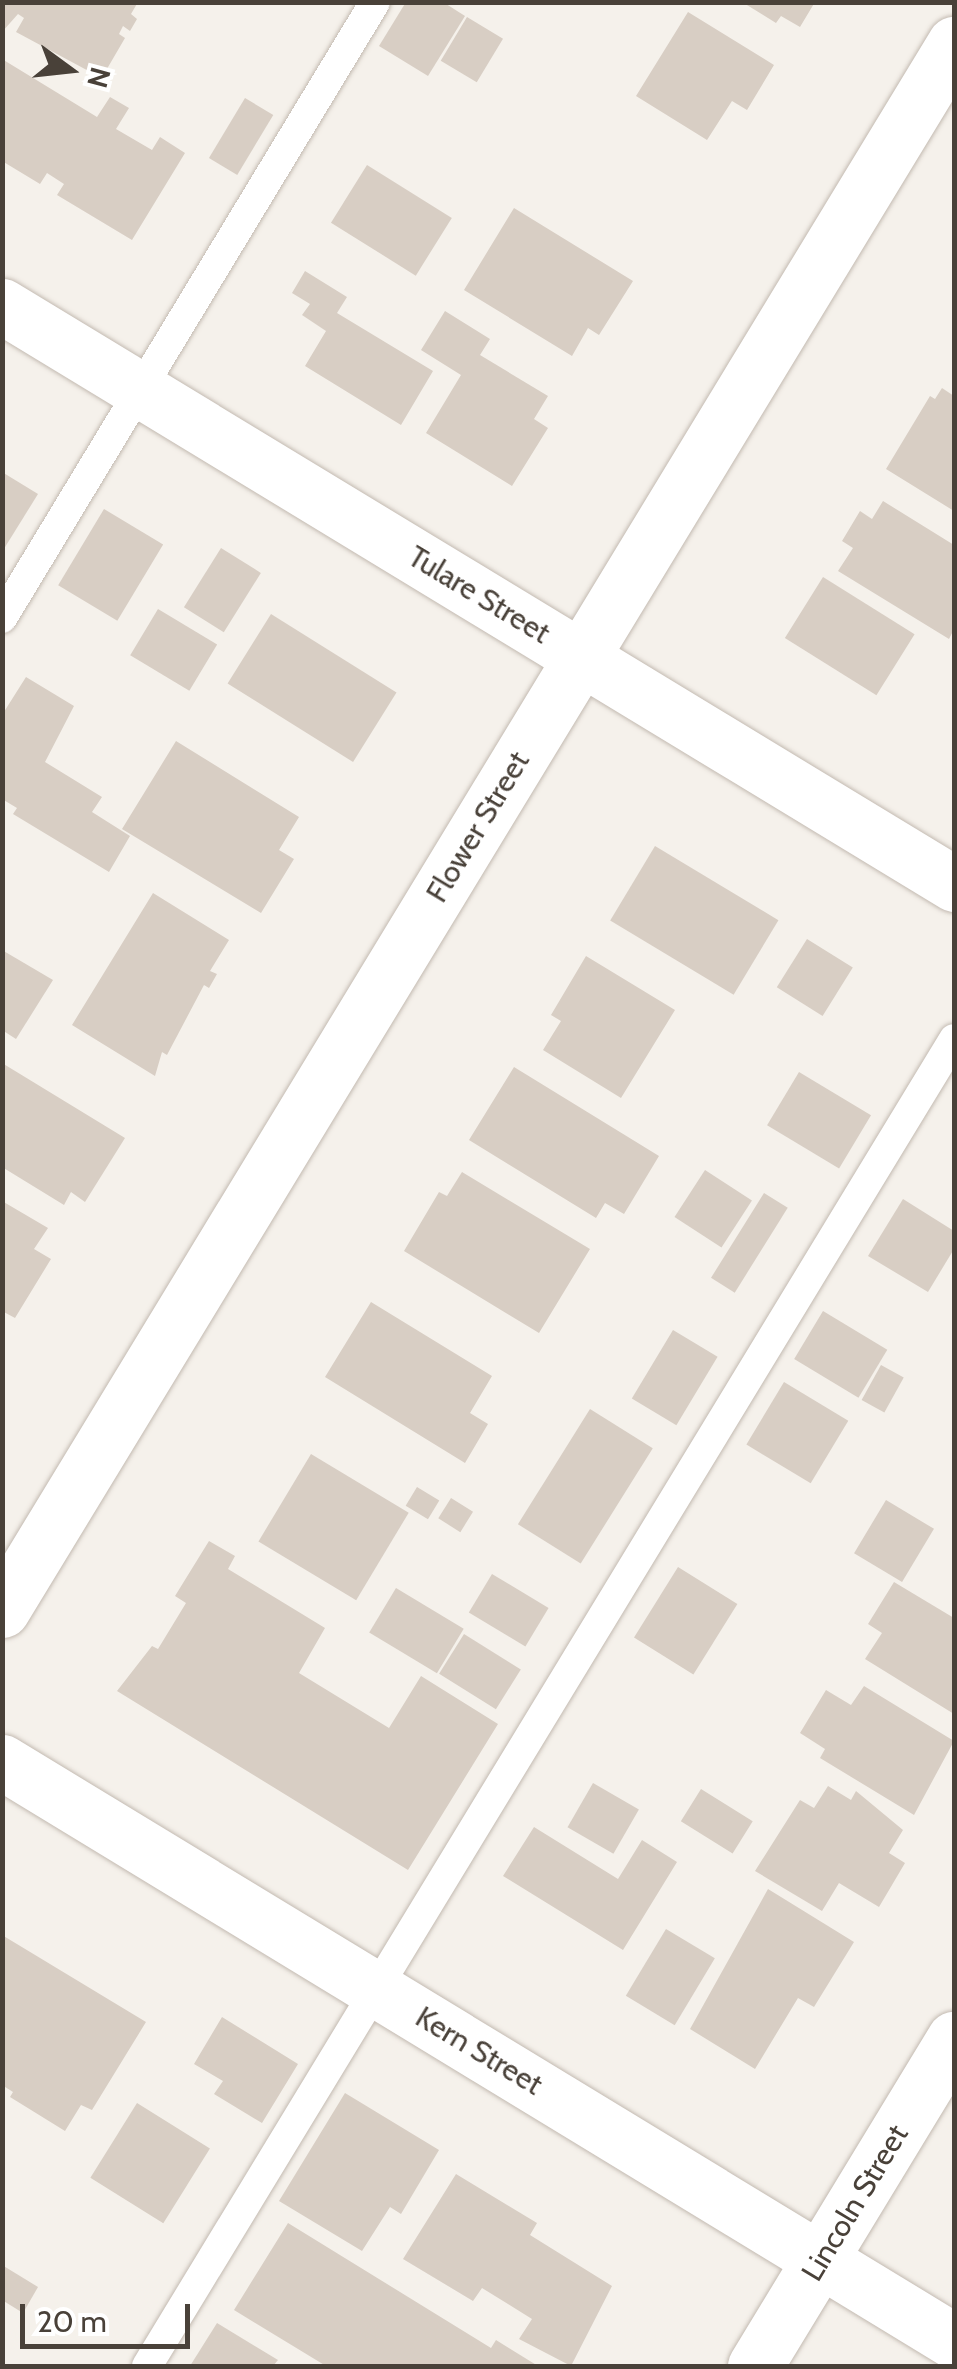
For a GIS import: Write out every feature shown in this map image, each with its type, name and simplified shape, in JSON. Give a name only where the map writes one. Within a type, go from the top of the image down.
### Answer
[{"type":"street","name":"Flower Street","points":[[2,1610],[954,44]]},
{"type":"street","name":"Tulare Street","points":[[2,306],[954,884]]},
{"type":"street","name":"Kern Street","points":[[2,1762],[954,2341]]},
{"type":"street","name":"Lincoln Street","points":[[755,2366],[954,2039]]},
{"type":"lane","points":[[2,618],[376,2]]},
{"type":"lane","points":[[147,2366],[954,1038]]},
{"type":"building","points":[[2,2],[138,2],[131,14],[137,19],[130,31],[123,26],[119,34],[125,38],[104,74],[96,75],[16,32],[24,18],[18,14],[2,32]]},
{"type":"building","points":[[406,2],[443,2],[465,16],[428,76],[379,46]]},
{"type":"building","points":[[742,2],[815,2],[800,27],[781,16],[776,23]]},
{"type":"building","points":[[688,12],[774,65],[747,110],[732,101],[707,140],[636,96]]},
{"type":"building","points":[[467,17],[503,39],[477,82],[441,61]]},
{"type":"building","points":[[2,59],[97,117],[110,97],[129,108],[116,129],[152,150],[160,137],[185,153],[132,240],[57,195],[64,184],[47,173],[40,184],[2,161]]},
{"type":"building","points":[[245,98],[273,115],[237,175],[209,158]]},
{"type":"building","points":[[367,165],[452,218],[416,276],[331,223]]},
{"type":"building","points":[[514,208],[633,281],[599,335],[588,328],[572,356],[464,290]]},
{"type":"building","points":[[305,271],[347,297],[337,313],[433,371],[401,425],[305,366],[326,331],[302,315],[310,304],[292,293]]},
{"type":"building","points":[[445,311],[490,339],[480,355],[548,396],[534,419],[548,428],[512,486],[426,433],[461,375],[421,350]]},
{"type":"building","points":[[942,388],[954,396],[954,511],[886,469],[930,396],[935,399]]},
{"type":"building","points":[[2,472],[38,494],[2,552]]},
{"type":"building","points":[[883,501],[954,545],[954,629],[949,639],[838,571],[853,548],[842,541],[860,511],[872,519]]},
{"type":"building","points":[[104,509],[163,545],[117,621],[58,585]]},
{"type":"building","points":[[221,548],[261,573],[224,632],[184,607]]},
{"type":"building","points":[[823,577],[915,634],[876,695],[785,638]]},
{"type":"building","points":[[158,609],[217,645],[189,691],[130,655]]},
{"type":"building","points":[[271,614],[397,692],[353,762],[228,684]]},
{"type":"building","points":[[26,677],[74,706],[45,762],[102,797],[92,812],[130,836],[109,872],[13,814],[17,808],[2,799],[2,715]]},
{"type":"building","points":[[176,741],[299,817],[279,850],[294,859],[261,913],[122,829]]},
{"type":"building","points":[[655,846],[778,920],[734,995],[610,921]]},
{"type":"building","points":[[153,893],[229,940],[210,971],[217,974],[209,988],[204,985],[167,1055],[162,1052],[155,1076],[72,1025]]},
{"type":"building","points":[[807,939],[853,968],[823,1016],[777,987]]},
{"type":"building","points":[[2,950],[53,980],[16,1039],[2,1030]]},
{"type":"building","points":[[586,956],[675,1010],[621,1098],[543,1050],[561,1021],[551,1015]]},
{"type":"building","points":[[2,1063],[125,1138],[85,1202],[71,1192],[64,1205],[2,1167]]},
{"type":"building","points":[[514,1067],[659,1156],[624,1214],[605,1203],[596,1218],[469,1140]]},
{"type":"building","points":[[799,1072],[871,1115],[839,1168],[767,1125]]},
{"type":"building","points":[[705,1170],[752,1200],[721,1247],[675,1217]]},
{"type":"building","points":[[462,1172],[590,1249],[539,1333],[404,1251],[439,1192],[447,1196]]},
{"type":"building","points":[[764,1193],[788,1208],[735,1293],[711,1278]]},
{"type":"building","points":[[903,1199],[954,1231],[954,1249],[928,1292],[868,1256]]},
{"type":"building","points":[[2,1201],[48,1228],[34,1249],[51,1259],[15,1318],[2,1311]]},
{"type":"building","points":[[371,1302],[492,1376],[470,1413],[488,1424],[465,1463],[325,1377]]},
{"type":"building","points":[[823,1311],[887,1350],[858,1398],[794,1359]]},
{"type":"building","points":[[673,1330],[718,1357],[676,1425],[632,1399]]},
{"type":"building","points":[[881,1365],[904,1378],[884,1413],[862,1400]]},
{"type":"building","points":[[784,1382],[848,1421],[811,1483],[746,1445]]},
{"type":"building","points":[[590,1409],[653,1448],[581,1564],[518,1524]]},
{"type":"building","points":[[311,1454],[409,1513],[356,1600],[258,1541]]},
{"type":"building","points":[[417,1487],[439,1500],[428,1519],[406,1506]]},
{"type":"building","points":[[451,1498],[473,1512],[460,1532],[438,1518]]},
{"type":"building","points":[[886,1500],[934,1529],[902,1582],[854,1553]]},
{"type":"building","points":[[209,1541],[235,1556],[228,1569],[325,1628],[299,1673],[389,1728],[421,1676],[498,1724],[408,1870],[117,1691],[152,1646],[158,1649],[186,1603],[175,1596]]},
{"type":"building","points":[[678,1567],[737,1604],[693,1674],[634,1637]]},
{"type":"building","points":[[492,1574],[549,1608],[525,1647],[469,1613]]},
{"type":"building","points":[[894,1582],[954,1618],[954,1714],[865,1659],[882,1633],[868,1624]]},
{"type":"building","points":[[396,1588],[464,1629],[437,1673],[369,1633]]},
{"type":"building","points":[[464,1634],[521,1670],[496,1709],[439,1674]]},
{"type":"building","points":[[864,1686],[954,1741],[914,1815],[820,1758],[825,1749],[800,1733],[826,1690],[851,1705]]},
{"type":"building","points":[[593,1783],[639,1810],[613,1854],[568,1827]]},
{"type":"building","points":[[828,1786],[851,1800],[856,1791],[903,1830],[889,1853],[905,1863],[879,1907],[839,1883],[822,1911],[755,1871],[800,1800],[814,1808]]},
{"type":"building","points":[[701,1789],[753,1821],[733,1854],[681,1821]]},
{"type":"building","points":[[534,1827],[618,1879],[642,1840],[677,1862],[623,1950],[503,1876]]},
{"type":"building","points":[[768,1889],[854,1942],[814,2007],[798,1998],[755,2069],[690,2029]]},
{"type":"building","points":[[666,1929],[715,1958],[675,2025],[626,1996]]},
{"type":"building","points":[[2,1935],[146,2022],[92,2110],[81,2105],[65,2131],[10,2097],[13,2092],[2,2085]]},
{"type":"building","points":[[222,2017],[298,2064],[262,2123],[214,2094],[223,2081],[194,2064]]},
{"type":"building","points":[[345,2093],[439,2150],[401,2214],[390,2207],[362,2251],[279,2201]]},
{"type":"building","points":[[137,2103],[210,2149],[163,2223],[90,2178]]},
{"type":"building","points":[[456,2174],[537,2223],[530,2235],[612,2286],[571,2366],[519,2339],[532,2319],[482,2288],[473,2301],[403,2259]]},
{"type":"building","points":[[288,2223],[491,2348],[496,2340],[538,2366],[326,2366],[234,2310]]},
{"type":"building","points":[[2,2265],[38,2287],[23,2313],[2,2300]]},
{"type":"building","points":[[217,2323],[278,2360],[273,2366],[190,2366]]}]
